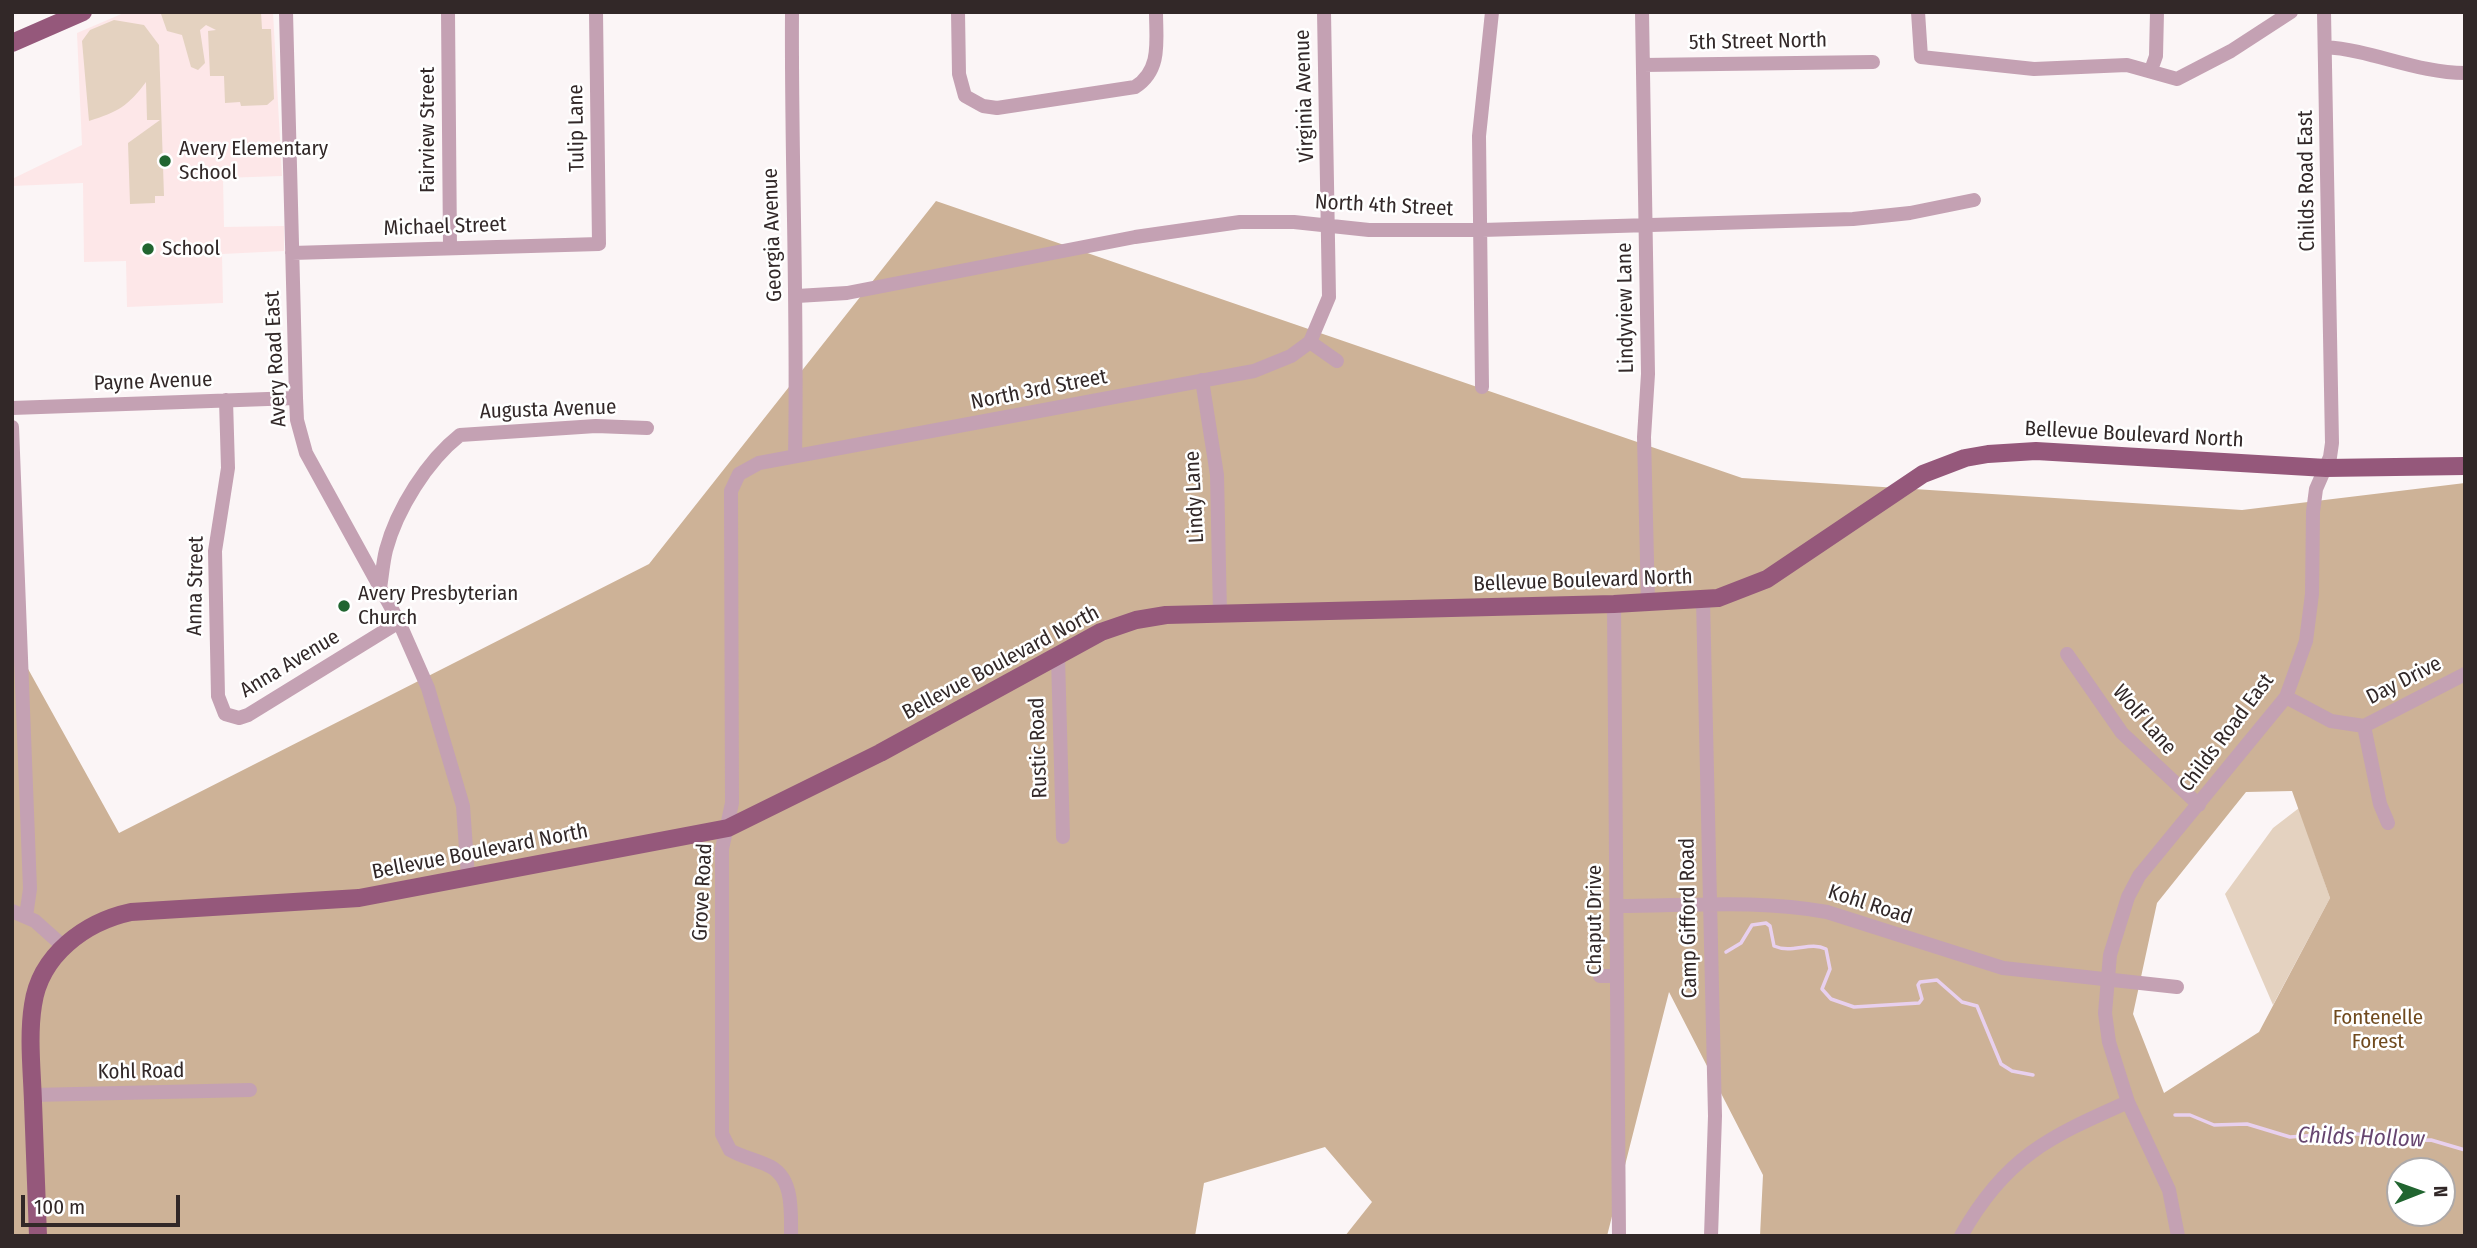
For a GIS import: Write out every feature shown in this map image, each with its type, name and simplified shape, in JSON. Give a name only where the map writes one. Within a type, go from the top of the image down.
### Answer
[{"type":"main road","points":[[12,43],[83,12]]},
{"type":"main road","name":"Bellevue Boulevard North","points":[[38,1236],[33,1004],[47,967],[64,947],[94,923],[131,912],[359,898],[729,828],[868,759],[1058,658],[1101,632],[1136,620],[1220,613],[1614,604],[1703,600],[1734,594],[1767,579],[1923,474],[1965,458],[2036,451],[2326,468],[2465,466]]},
{"type":"street","name":"Avery Road East","points":[[286,12],[297,420],[306,453],[399,622],[428,688],[458,780],[463,806],[468,877]]},
{"type":"street","name":"Fairview Street","points":[[448,12],[450,247]]},
{"type":"street","name":"Tulip Lane","points":[[596,12],[599,244]]},
{"type":"street","name":"Georgia Avenue","points":[[792,12],[791,156],[797,296],[795,456]]},
{"type":"street","points":[[957,12],[959,74],[965,96],[983,106],[996,108],[1109,92],[1135,87],[1145,81],[1156,61],[1156,12]]},
{"type":"street","name":"Virginia Avenue","points":[[1310,342],[1329,297],[1324,12]]},
{"type":"street","points":[[1482,387],[1479,136],[1492,12]]},
{"type":"street","name":"Lindyview Lane","points":[[1642,12],[1648,374],[1644,437],[1648,602]]},
{"type":"street","points":[[1918,12],[1921,57],[2034,69],[2127,65],[2177,79],[2231,51],[2291,12]]},
{"type":"street","points":[[2151,71],[2156,56],[2157,12]]},
{"type":"street","name":"Childs Road East","points":[[2178,1236],[2169,1190],[2127,1102],[2109,1042],[2105,981],[2118,924],[2139,876],[2286,697],[2306,641],[2312,594],[2313,512],[2316,489],[2326,468],[2332,443],[2324,12]]},
{"type":"street","points":[[2325,47],[2356,49],[2425,69],[2465,73]]},
{"type":"street","name":"5th Street North","points":[[1643,65],[1873,62]]},
{"type":"street","name":"North 4th Street","points":[[797,296],[847,293],[1135,237],[1240,222],[1369,230],[1482,230],[1853,219],[1910,213],[1974,200]]},
{"type":"street","name":"Michael Street","points":[[292,253],[599,244]]},
{"type":"street","points":[[1310,342],[1337,361]]},
{"type":"street","name":"North 3rd Street","points":[[739,474],[759,463],[1275,364],[1310,342]]},
{"type":"street","name":"Lindy Lane","points":[[1202,380],[1217,475],[1220,613]]},
{"type":"street","name":"Payne Avenue","points":[[12,408],[296,398]]},
{"type":"street","name":"Anna Street","points":[[226,400],[228,468],[215,551],[218,696],[225,714],[239,718]]},
{"type":"street","name":"Augusta Avenue","points":[[380,588],[386,549],[402,509],[448,444],[460,435],[596,426],[646,428]]},
{"type":"street","points":[[12,427],[17,676],[30,889],[19,913],[64,947]]},
{"type":"street","name":"Grove Road","points":[[739,474],[731,491],[732,803],[729,828],[722,849],[722,1134],[730,1150],[780,1173],[791,1201],[791,1236]]},
{"type":"street","name":"Camp Gifford Road","points":[[1703,600],[1715,1127],[1711,1236]]},
{"type":"street","name":"Chaput Drive","points":[[1614,604],[1619,1236]]},
{"type":"street","name":"Anna Avenue","points":[[239,718],[399,622]]},
{"type":"street","name":"Wolf Lane","points":[[2067,654],[2122,733],[2199,805]]},
{"type":"street","name":"Rustic Road","points":[[1058,658],[1063,837]]},
{"type":"street","name":"Day Drive","points":[[2286,697],[2331,721],[2364,726],[2465,674]]},
{"type":"street","points":[[2364,726],[2380,804],[2388,823]]},
{"type":"street","name":"Kohl Road","points":[[1617,906],[1782,905],[1827,912],[2003,968],[2105,981],[2177,986]]},
{"type":"street","points":[[1600,976],[1616,976]]},
{"type":"street","name":"Kohl Road","points":[[33,1095],[250,1090]]},
{"type":"street","points":[[1961,1236],[1988,1194],[2026,1153],[2070,1128],[2127,1102]]},
{"type":"shaded area","name":"Avery Elementary School","points":[[126,12],[273,12],[282,176],[223,178],[224,227],[284,226],[284,251],[222,254],[223,303],[127,307],[126,261],[84,262],[83,183],[12,186],[12,179],[82,145],[77,33]]},
{"type":"shaded area","points":[[261,12],[262,29],[271,29],[274,99],[267,105],[241,106],[240,102],[225,103],[224,76],[210,76],[208,31],[216,30],[206,25],[200,30],[205,63],[198,70],[191,67],[182,35],[167,31],[161,14]]},
{"type":"shaded area","points":[[114,20],[144,25],[159,45],[164,196],[155,196],[155,203],[130,204],[128,143],[160,120],[147,120],[146,82],[122,107],[89,121],[82,41],[90,30]]},
{"type":"shaded area","points":[[2299,808],[2330,898],[2273,1005],[2225,894],[2273,828]]},
{"type":"green space","name":"Fontenelle Forest","points":[[936,201],[1742,478],[2242,510],[2465,483],[2465,1236],[1760,1236],[1763,1175],[1669,992],[1607,1236],[1345,1236],[1372,1202],[1325,1147],[1204,1183],[1195,1236],[12,1236],[12,640],[119,833],[649,564]],"holes":[[[2292,791],[2330,898],[2259,1032],[2164,1093],[2133,1014],[2157,903],[2246,792]]]},
{"type":"waterway","name":"Childs Hollow","points":[[1726,952],[1741,943],[1752,925],[1766,923],[1770,926],[1774,946],[1787,949],[1814,946],[1826,949],[1830,969],[1822,989],[1831,999],[1854,1007],[1919,1003],[1922,999],[1918,985],[1920,982],[1937,980],[1962,1002],[1977,1006],[2001,1064],[2012,1071],[2033,1075]]},
{"type":"waterway","name":"Childs Hollow","points":[[2175,1115],[2190,1115],[2214,1125],[2247,1124],[2290,1137],[2346,1133],[2389,1137],[2395,1141],[2431,1140],[2465,1150]]},
{"type":"place","name":"Avery Elementary School","points":[[165,161]]},
{"type":"place","name":"School","points":[[148,249]]},
{"type":"place","name":"Avery Presbyterian Church","points":[[344,606]]}]
